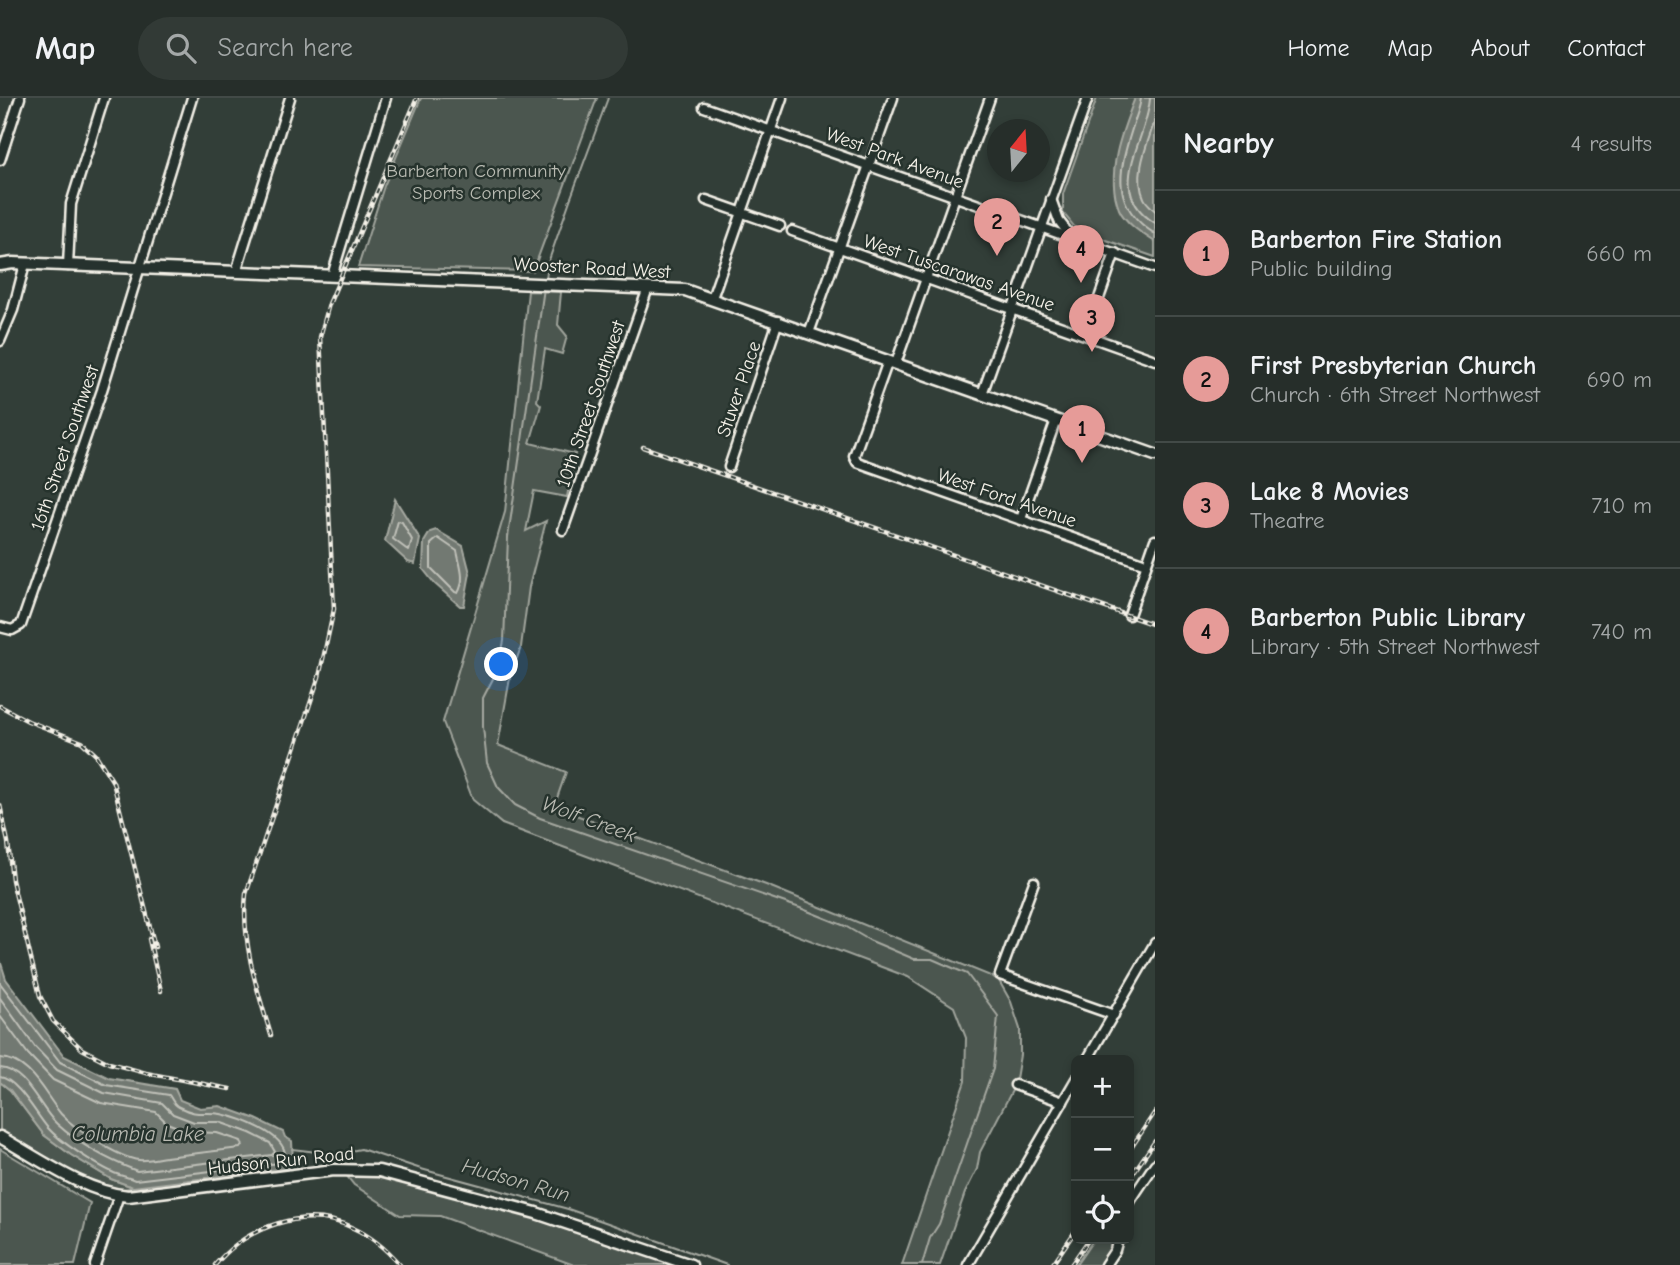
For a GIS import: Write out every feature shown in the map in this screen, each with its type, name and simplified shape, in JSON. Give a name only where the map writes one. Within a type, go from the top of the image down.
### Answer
[{"type":"main road","name":"Wooster Road West","points":[[0,265],[528,282],[685,290],[1155,455]]},
{"type":"main road","name":"Hudson Run Road","points":[[0,1137],[93,1188],[128,1196],[334,1170],[379,1171],[536,1213],[691,1265]]},
{"type":"street","points":[[0,160],[20,98]]},
{"type":"street","points":[[68,266],[71,204],[104,98]]},
{"type":"street","name":"16th Street Southwest","points":[[0,627],[12,630],[19,627],[25,612],[102,390],[192,98]]},
{"type":"street","points":[[236,272],[290,98]]},
{"type":"street","points":[[332,276],[386,98]]},
{"type":"street","points":[[712,298],[782,98]]},
{"type":"street","points":[[809,333],[893,98]]},
{"type":"street","points":[[892,362],[926,278],[990,98]]},
{"type":"street","points":[[982,394],[1088,98]]},
{"type":"street","name":"West Park Avenue","points":[[704,107],[1155,268]]},
{"type":"street","points":[[1051,199],[1059,221],[1073,239]]},
{"type":"street","points":[[706,200],[780,226]]},
{"type":"street","name":"West Tuscarawas Avenue","points":[[792,231],[1155,360]]},
{"type":"street","points":[[1086,335],[1115,253]]},
{"type":"street","points":[[0,341],[13,310],[25,264]]},
{"type":"street","name":"10th Street Southwest","points":[[563,530],[648,288]]},
{"type":"street","name":"Stuver Place","points":[[729,467],[778,321]]},
{"type":"street","name":"West Ford Avenue","points":[[892,362],[854,456],[857,461],[1146,564]]},
{"type":"street","points":[[1020,519],[1056,420]]},
{"type":"street","points":[[1129,615],[1155,540]]},
{"type":"street","points":[[1034,882],[1000,975],[1114,1015]]},
{"type":"street","points":[[1090,1055],[1155,943]]},
{"type":"street","points":[[1015,1085],[1063,1102]]},
{"type":"street","points":[[968,1265],[1071,1088]]},
{"type":"street","points":[[1134,1196],[1155,1164]]},
{"type":"street","points":[[95,1265],[119,1195]]},
{"type":"street","points":[[1105,1265],[1117,1244]]},
{"type":"green space","name":"Barberton Community Sports Complex","points":[[421,98],[597,98],[533,271],[358,267],[384,186]]},
{"type":"green space","points":[[1097,98],[1155,98],[1155,257],[1077,230],[1063,213],[1063,194]]},
{"type":"green space","points":[[528,291],[561,292],[558,325],[567,336],[562,354],[545,349],[537,401],[541,405],[530,443],[575,454],[567,497],[534,491],[526,531],[546,521],[529,587],[521,647],[510,678],[498,745],[566,772],[554,807],[766,885],[998,979],[1011,1002],[1020,1029],[1020,1055],[1015,1085],[980,1152],[977,1169],[965,1193],[940,1265],[902,1265],[965,1081],[966,1038],[954,1007],[908,977],[502,824],[473,800],[443,722],[505,512]]},
{"type":"green space","points":[[0,1082],[10,1090],[44,1135],[111,1179],[133,1187],[121,1189],[86,1179],[0,1131]]},
{"type":"green space","points":[[0,1149],[90,1203],[75,1265],[0,1265]]},
{"type":"green space","points":[[342,1170],[362,1170],[461,1193],[691,1265],[574,1265],[440,1216],[400,1215],[354,1185]]},
{"type":"green space","points":[[1091,1244],[1112,1244],[1099,1265],[1076,1265]]},
{"type":"water","points":[[1135,98],[1155,98],[1155,242],[1125,219],[1115,196],[1114,167]]},
{"type":"water","points":[[395,499],[420,539],[415,564],[408,562],[385,541]]},
{"type":"water","points":[[436,530],[463,546],[470,573],[464,606],[460,606],[435,584],[423,569],[424,542],[430,532]]},
{"type":"water","name":"Columbia Lake","points":[[0,960],[6,979],[64,1056],[109,1078],[175,1089],[180,1100],[200,1108],[220,1106],[283,1132],[285,1137],[292,1141],[293,1161],[289,1162],[289,1168],[133,1187],[111,1179],[71,1155],[44,1135],[10,1090],[0,1082]]},
{"type":"waterway","name":"Wolf Creek","points":[[546,279],[548,263],[608,98]]},
{"type":"waterway","name":"Wolf Creek","points":[[544,288],[508,537],[504,641],[498,669],[483,698],[487,763],[498,787],[515,805],[540,818],[800,908],[914,959],[932,959],[967,974],[998,1016],[993,1069],[922,1265]]},
{"type":"waterway","name":"Hudson Run","points":[[292,1149],[334,1154],[361,1149],[421,1169],[568,1209],[727,1265]]},
{"type":"railway","points":[[271,1035],[248,947],[246,894],[319,677],[334,609],[320,337],[329,304],[417,98]]},
{"type":"railway","points":[[643,447],[1155,625]]},
{"type":"railway","points":[[0,706],[28,721],[82,742],[96,755],[113,782],[155,947]]},
{"type":"railway","points":[[0,805],[12,880],[40,996],[53,1021],[82,1049],[109,1063],[230,1089]]},
{"type":"railway","points":[[149,939],[161,991]]},
{"type":"railway","points":[[1134,1144],[1155,1112]]},
{"type":"railway","points":[[1134,1172],[1155,1141]]},
{"type":"railway","points":[[215,1265],[228,1251],[260,1230],[297,1219],[335,1221],[360,1231],[400,1265]]},
{"type":"railway","points":[[1052,1265],[1071,1237]]},
{"type":"railway","points":[[1071,1265],[1086,1244]]},
{"type":"place","name":"First Presbyterian Church","points":[[997,256]]},
{"type":"place","name":"Barberton Public Library","points":[[1081,283]]},
{"type":"place","name":"Lake 8 Movies","points":[[1092,352]]},
{"type":"place","name":"Barberton Fire Station","points":[[1082,463]]}]
